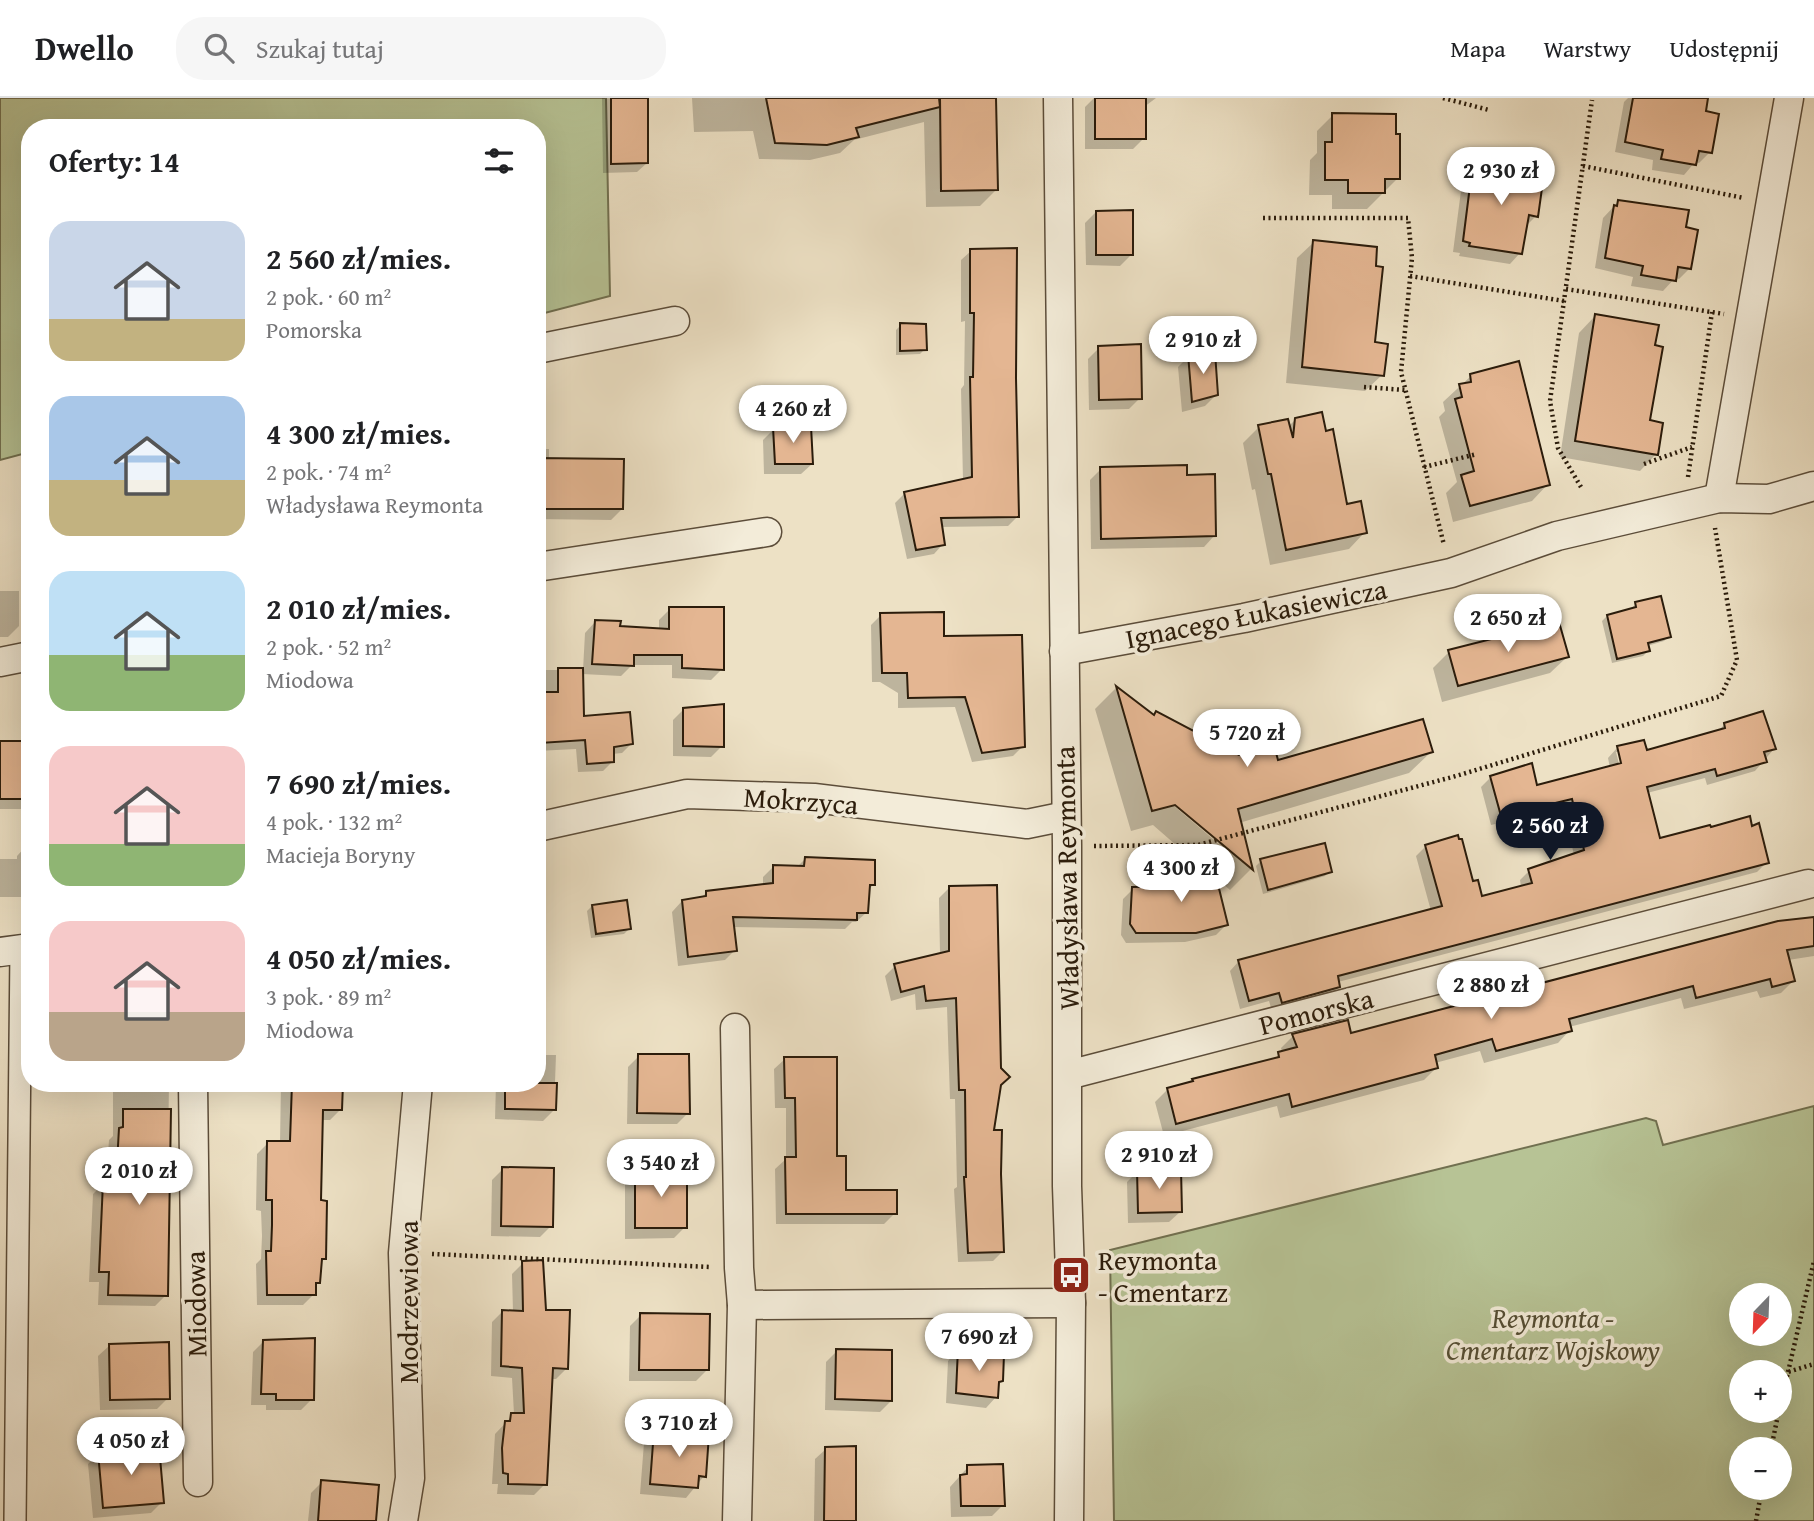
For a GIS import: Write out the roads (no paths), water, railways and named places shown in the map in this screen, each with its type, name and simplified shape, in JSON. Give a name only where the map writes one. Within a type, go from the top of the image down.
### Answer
[{"type":"street","name":"Władysława Reymonta","points":[[1058,98],[1067,846],[1067,1186],[1071,1303],[1069,1521]]},
{"type":"street","points":[[1704,501],[1751,318],[1789,98]]},
{"type":"street","points":[[546,347],[675,321]]},
{"type":"street","name":"Ignacego Łukasiewicza","points":[[1063,651],[1244,618],[1451,573],[1557,536],[1704,501],[1769,499],[1814,486]]},
{"type":"street","points":[[546,566],[767,532]]},
{"type":"street","points":[[0,662],[21,658]]},
{"type":"street","name":"Mokrzyca","points":[[546,825],[687,794],[814,798],[1027,824],[1066,816]]},
{"type":"street","name":"Pomorska","points":[[1068,1075],[1808,884]]},
{"type":"street","points":[[15,1521],[17,950]]},
{"type":"street","points":[[735,1028],[741,1304],[737,1521]]},
{"type":"street","name":"Miodowa","points":[[193,1092],[198,1482]]},
{"type":"street","name":"Modrzewiowa","points":[[403,1521],[410,1478],[403,1253],[417,1092]]},
{"type":"street","points":[[741,1304],[1071,1303]]},
{"type":"place","name":"Reymonta - Cmentarz","points":[[1071,1275]]},
{"type":"park label","name":"Reymonta - Cmentarz Wojskowy","points":[[1553,1333]]}]
